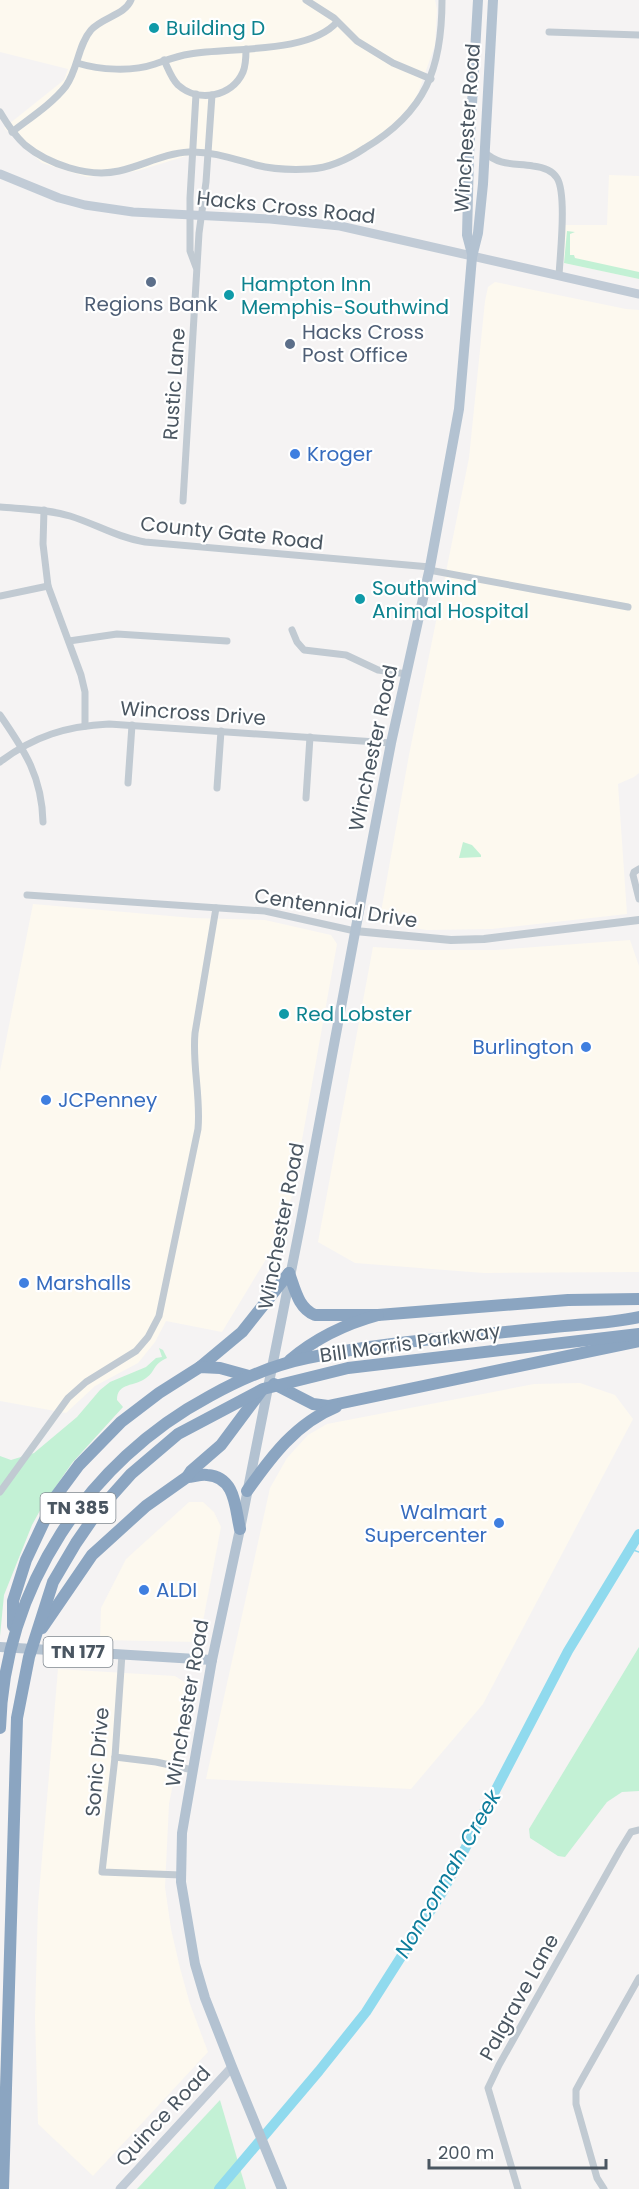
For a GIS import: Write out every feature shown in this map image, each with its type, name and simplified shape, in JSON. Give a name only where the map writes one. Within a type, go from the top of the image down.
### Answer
[{"type":"highway","points":[[289,1273],[299,1301],[308,1312],[315,1315],[378,1315],[568,1300],[639,1299]]},
{"type":"highway","points":[[13,1640],[13,1600],[26,1560],[56,1496],[79,1465],[121,1422],[159,1393],[200,1367],[242,1332],[289,1273]]},
{"type":"highway","points":[[35,1639],[92,1555],[146,1506],[187,1477],[220,1444],[285,1363],[323,1337],[353,1322],[378,1315]]},
{"type":"highway","name":"Bill Morris Parkway","points":[[0,1728],[4,1679],[13,1640],[26,1600],[42,1565],[82,1502],[111,1470],[142,1441],[186,1409],[247,1376],[305,1358],[353,1350],[639,1317]]},
{"type":"highway","name":"Bill Morris Parkway","points":[[3,2189],[17,1718],[35,1639],[54,1582],[92,1519],[131,1474],[178,1434],[263,1389],[348,1368],[639,1334]]},
{"type":"highway","points":[[200,1367],[220,1368],[268,1382],[313,1404],[328,1406],[639,1341]]},
{"type":"highway","points":[[247,1491],[273,1455],[291,1436],[325,1411],[350,1401]]},
{"type":"highway","points":[[187,1477],[208,1475],[229,1487],[235,1500],[240,1529]]},
{"type":"main road","name":"Winchester Road","points":[[472,257],[467,235],[478,0]]},
{"type":"main road","name":"Winchester Road","points":[[282,2189],[205,1998],[195,1964],[187,1926],[181,1875],[182,1833],[212,1660],[301,1221],[391,743],[429,569],[459,409],[472,257],[478,233],[483,176],[492,0]]},
{"type":"main road","name":"Hacks Cross Road","points":[[0,174],[59,198],[85,205],[133,212],[270,219],[340,226],[639,294]]},
{"type":"main road","name":"TN 177","points":[[0,1647],[212,1660]]},
{"type":"main road","name":"Quince Road","points":[[120,2189],[232,2067]]},
{"type":"street","points":[[12,132],[66,86],[89,32],[101,21],[124,11],[131,0]]},
{"type":"street","points":[[306,0],[337,22],[357,41],[393,63],[431,79]]},
{"type":"street","points":[[0,112],[12,132],[25,145],[54,161],[73,168],[106,173],[191,153],[208,153],[266,167],[312,169],[356,154],[403,121],[425,92],[431,79],[440,42],[442,0]]},
{"type":"street","points":[[77,63],[94,69],[121,69],[154,65],[164,60],[190,54],[280,47],[330,30],[337,22]]},
{"type":"street","points":[[549,32],[639,34]]},
{"type":"street","points":[[164,60],[177,84],[188,92],[212,95],[222,93],[238,81],[244,71],[246,49]]},
{"type":"street","points":[[196,94],[190,183],[196,215]]},
{"type":"street","points":[[196,215],[206,184],[212,95]]},
{"type":"street","points":[[484,152],[498,162],[540,167],[552,172],[559,181],[562,198],[559,276]]},
{"type":"street","points":[[483,176],[498,162]]},
{"type":"street","points":[[190,183],[206,184]]},
{"type":"street","name":"Rustic Lane","points":[[183,501],[197,269],[190,251],[196,215]]},
{"type":"street","name":"County Gate Road","points":[[0,507],[44,510],[71,516],[110,533],[137,541],[429,569],[627,607]]},
{"type":"street","points":[[44,510],[43,544],[48,586],[84,684],[86,726]]},
{"type":"street","points":[[0,596],[48,586]]},
{"type":"street","points":[[292,630],[297,642],[304,650],[346,655],[378,670],[407,674]]},
{"type":"street","points":[[69,641],[117,634],[227,641]]},
{"type":"street","points":[[0,715],[31,763],[39,786],[43,822]]},
{"type":"street","points":[[128,783],[132,725]]},
{"type":"street","name":"Wincross Drive","points":[[0,762],[21,746],[49,734],[86,726],[132,725],[391,743]]},
{"type":"street","points":[[217,788],[221,731]]},
{"type":"street","points":[[306,798],[310,737]]},
{"type":"street","points":[[639,868],[634,872],[633,877],[639,899]]},
{"type":"street","name":"Centennial Drive","points":[[27,895],[266,910],[355,931],[451,940],[484,939],[639,920]]},
{"type":"street","points":[[0,1492],[68,1398],[95,1376],[136,1352],[148,1337],[159,1316],[198,1130],[199,1101],[194,1045],[216,908]]},
{"type":"street","name":"Sonic Drive","points":[[122,1654],[115,1757],[102,1872],[181,1875]]},
{"type":"street","points":[[115,1757],[193,1770]]},
{"type":"street","name":"Palgrave Lane","points":[[518,2189],[488,2088],[499,2065],[635,1831]]},
{"type":"street","points":[[604,2189],[597,2178],[575,2097],[582,2079],[639,1978]]},
{"type":"shaded area","points":[[0,0],[435,0],[437,9],[435,45],[417,96],[392,131],[326,168],[274,172],[209,156],[186,156],[137,171],[87,177],[42,163],[4,128],[64,80],[68,69],[0,52]]},
{"type":"shaded area","points":[[609,175],[639,176],[639,279],[564,263],[565,225],[607,225]]},
{"type":"shaded area","points":[[495,282],[639,310],[639,773],[618,784],[627,914],[492,929],[427,930],[379,923],[409,755],[469,458],[485,301],[488,287]]},
{"type":"shaded area","points":[[33,904],[193,918],[265,920],[331,935],[337,944],[292,1196],[274,1246],[222,1332],[166,1321],[155,1342],[138,1363],[95,1386],[66,1413],[0,1401],[0,1071]]},
{"type":"shaded area","points":[[630,940],[639,966],[639,1272],[484,1273],[355,1263],[318,1242],[373,947],[496,950]]},
{"type":"shaded area","points":[[580,1383],[615,1395],[633,1419],[483,1704],[411,1789],[206,1779],[270,1488],[287,1458],[308,1435],[327,1424],[534,1384]]},
{"type":"shaded area","points":[[189,1502],[203,1502],[214,1512],[221,1527],[199,1642],[100,1640],[101,1608],[126,1559]]},
{"type":"shaded area","points":[[58,1669],[175,1676],[186,1683],[191,1693],[169,1804],[165,1887],[180,1968],[190,2004],[208,2052],[93,2176],[38,2124],[35,2017],[38,1905]]},
{"type":"green space","points":[[567,231],[575,232],[570,234],[570,255],[639,272],[639,279],[564,263]]},
{"type":"green space","points":[[463,842],[472,845],[481,857],[459,858]]},
{"type":"green space","points":[[159,1348],[163,1350],[167,1358],[142,1381],[120,1390],[117,1400],[123,1407],[72,1463],[43,1505],[32,1525],[4,1595],[0,1636],[0,1456],[11,1460],[34,1453],[77,1417],[110,1382],[146,1367],[156,1358],[162,1357]]},
{"type":"green space","points":[[639,1647],[639,1791],[622,1792],[607,1802],[565,1857],[558,1856],[530,1838],[529,1829]]},
{"type":"green space","points":[[220,2100],[246,2189],[137,2189]]},
{"type":"waterway","name":"Nonconnah Creek","points":[[219,2189],[366,2012],[443,1891],[568,1651],[639,1534]]},
{"type":"waterway","points":[[630,1549],[639,1552]]},
{"type":"place","name":"Building D","points":[[154,28]]},
{"type":"place","name":"Regions Bank","points":[[151,282]]},
{"type":"place","name":"Hampton Inn Memphis-Southwind","points":[[229,295]]},
{"type":"place","name":"Hacks Cross Post Office","points":[[290,344]]},
{"type":"place","name":"Kroger","points":[[295,454]]},
{"type":"place","name":"Southwind Animal Hospital","points":[[360,599]]},
{"type":"place","name":"Red Lobster","points":[[284,1014]]},
{"type":"place","name":"Burlington","points":[[586,1047]]},
{"type":"place","name":"JCPenney","points":[[46,1100]]},
{"type":"place","name":"Marshalls","points":[[24,1283]]},
{"type":"place","name":"Walmart Supercenter","points":[[499,1523]]},
{"type":"place","name":"ALDI","points":[[144,1590]]}]
